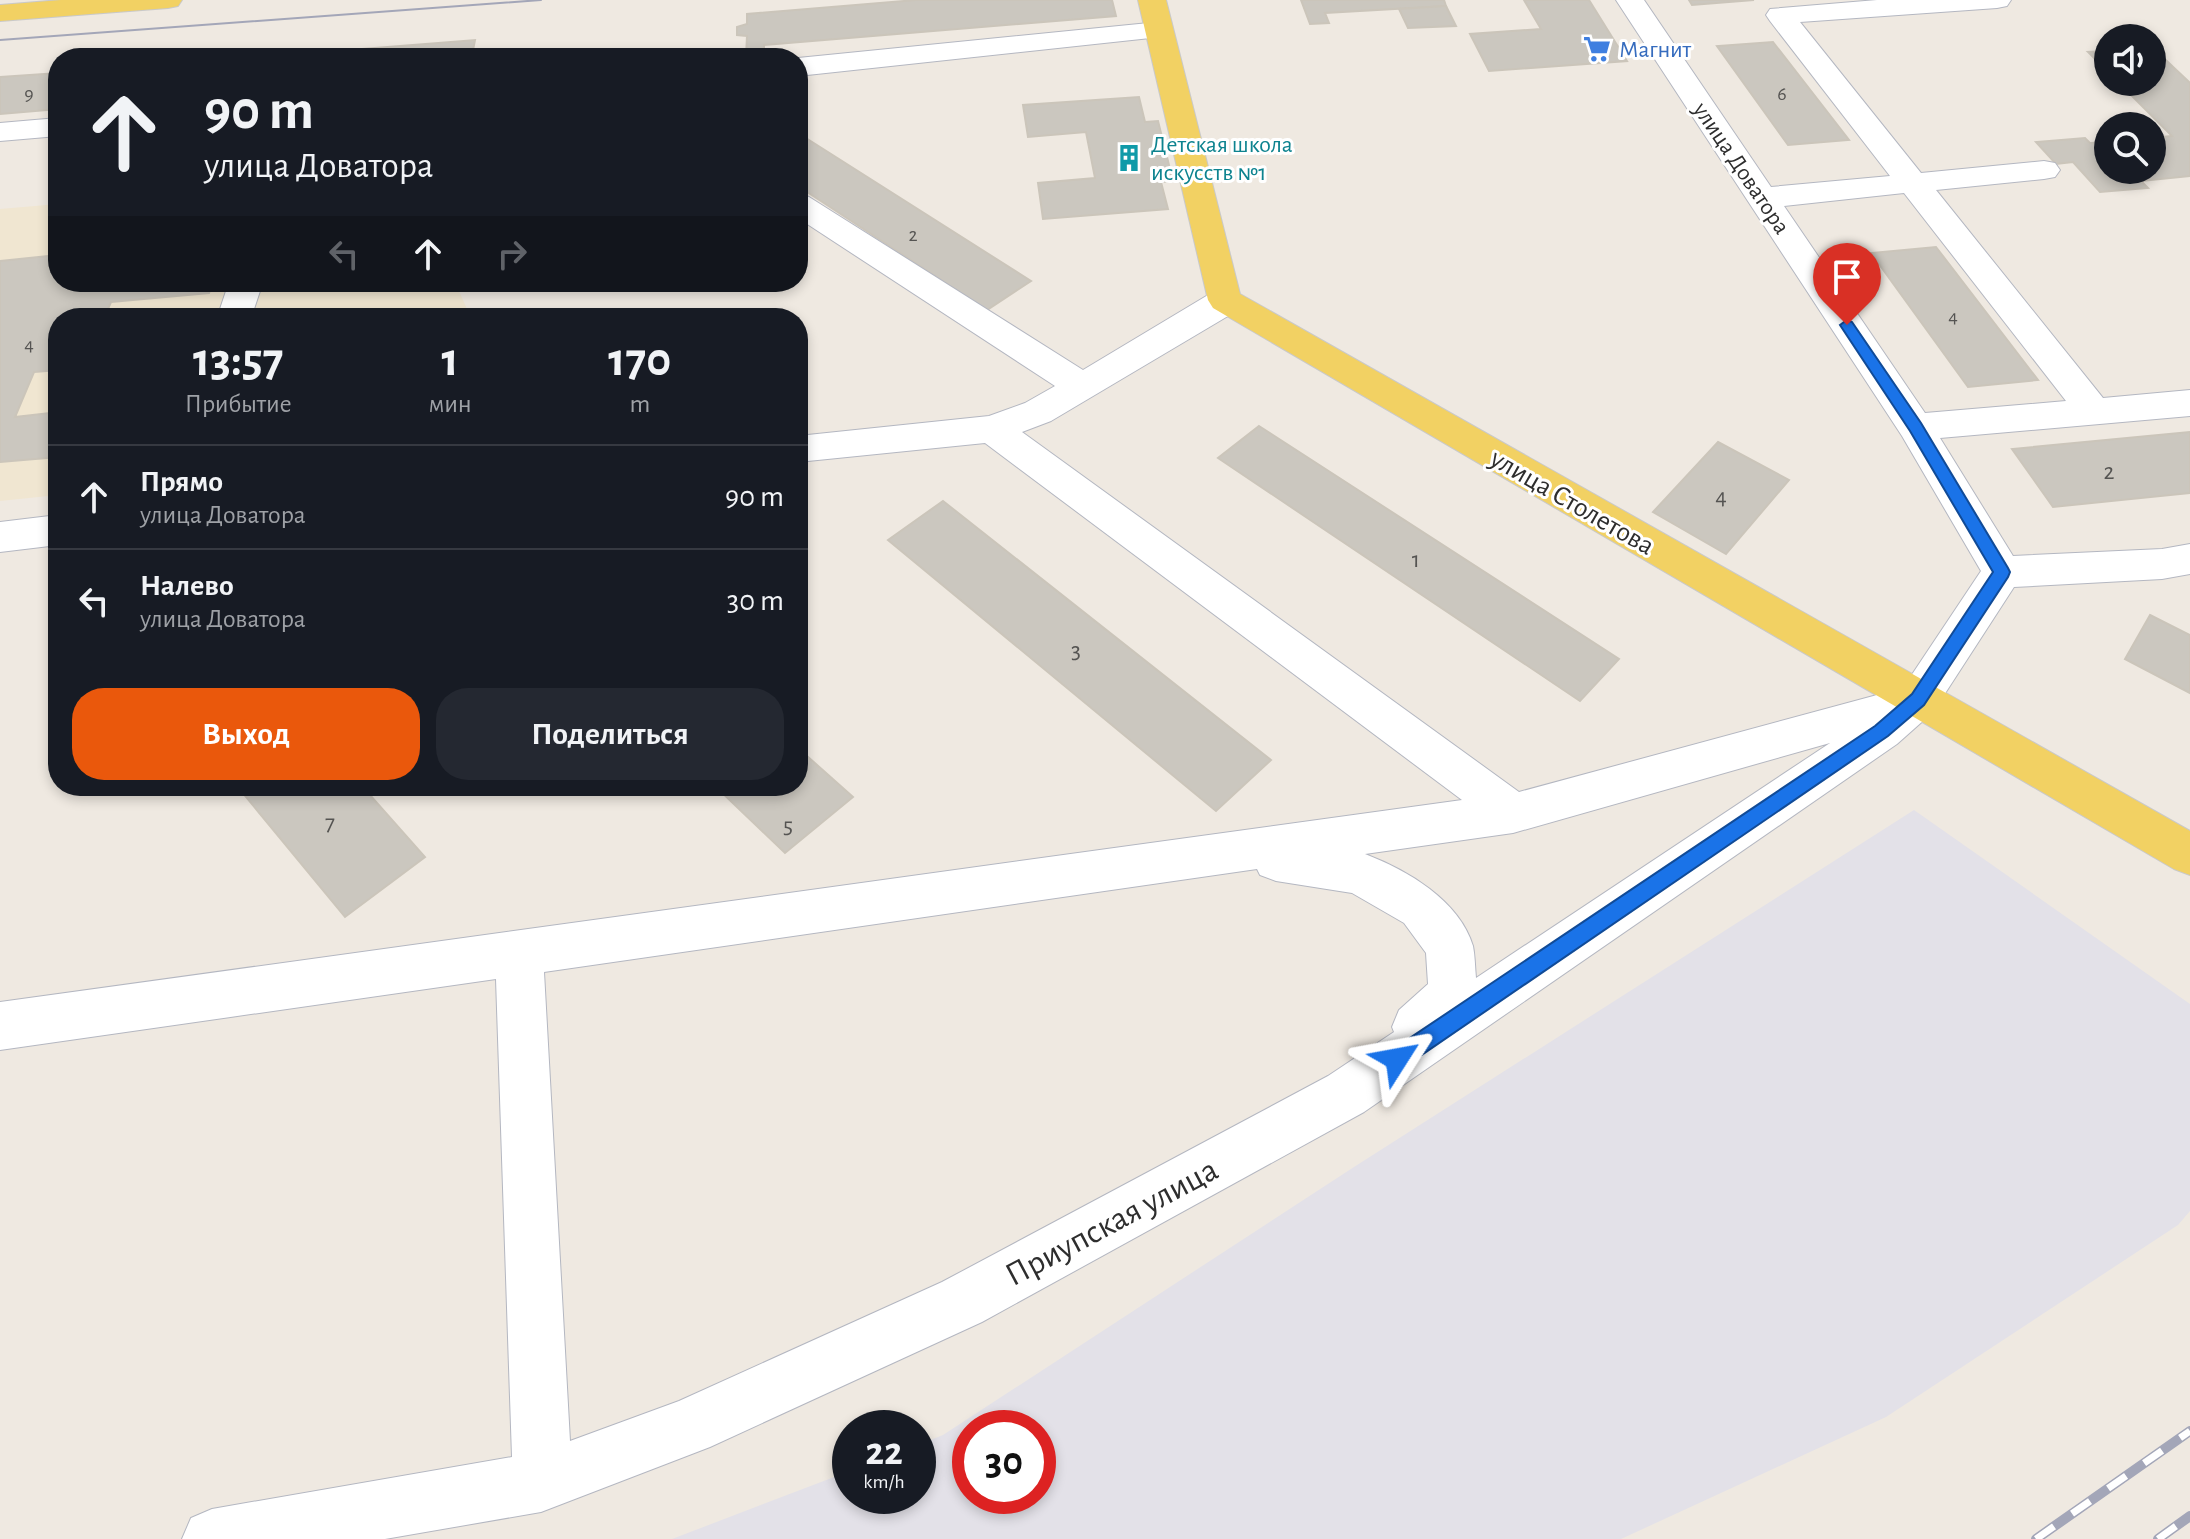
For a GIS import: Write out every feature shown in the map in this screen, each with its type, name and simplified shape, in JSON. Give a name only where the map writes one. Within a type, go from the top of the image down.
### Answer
[{"type":"main road","points":[[0,13],[168,0]]},
{"type":"main road","points":[[1156,15],[1225,300]]},
{"type":"main road","name":"улица Столетова","points":[[1225,300],[2190,855]]},
{"type":"street","name":"улица Доватора","points":[[1630,0],[1915,427],[2002,572]]},
{"type":"street","points":[[1997,0],[1780,15],[1916,183],[2094,412]]},
{"type":"street","points":[[808,66],[1156,15]]},
{"type":"street","points":[[0,132],[48,128]]},
{"type":"street","points":[[1762,198],[2044,170]]},
{"type":"street","points":[[808,210],[1082,386]]},
{"type":"street","points":[[808,448],[992,429],[1038,412],[1225,300]]},
{"type":"street","points":[[1915,427],[2190,403]]},
{"type":"street","points":[[992,429],[1513,813]]},
{"type":"street","points":[[0,537],[48,531]]},
{"type":"street","points":[[0,1026],[1513,813],[1918,700],[2002,572],[2162,564],[2190,559]]},
{"type":"street","name":"Приупская улица","points":[[212,1539],[541,1482],[689,1426],[962,1302],[1346,1094],[1882,731],[1918,700]]},
{"type":"street","points":[[1226,853],[1360,873],[1421,908],[1449,947],[1453,993],[1346,1094]]},
{"type":"street","points":[[519,953],[541,1412],[541,1482]]},
{"type":"shaded area","points":[[48,205],[48,292],[459,292],[467,308],[48,308],[48,496],[0,501],[0,209]]},
{"type":"shaded area","points":[[1914,810],[2190,1004],[2190,1211],[2178,1225],[1886,1417],[1621,1539],[672,1539],[832,1478],[832,1514],[936,1514],[936,1438],[952,1429],[952,1514],[1056,1514],[1056,1410],[981,1410],[1354,1167]]},
{"type":"building","points":[[916,0],[1112,0],[1116,16],[746,48],[747,36],[737,35],[737,27],[747,24],[747,14]]},
{"type":"building","points":[[1301,0],[1444,0],[1446,6],[1325,13],[1329,23],[1310,24]]},
{"type":"building","points":[[1524,0],[1589,0],[1627,61],[1489,71],[1470,34],[1541,29]]},
{"type":"building","points":[[1689,0],[1754,0],[1692,5]]},
{"type":"building","points":[[1446,6],[1456,26],[1408,28],[1399,9]]},
{"type":"building","points":[[475,40],[473,48],[374,48]]},
{"type":"building","points":[[1773,42],[1849,140],[1788,145],[1717,46]]},
{"type":"building","points":[[2166,60],[2190,83],[2190,176],[2166,178],[2166,137],[2172,136],[2166,130],[2166,112],[2148,112],[2132,96],[2166,96]]},
{"type":"building","points":[[48,74],[48,110],[0,114],[0,77]]},
{"type":"building","name":"Детская школа искусств №1","points":[[1139,97],[1145,122],[1158,121],[1173,181],[1161,182],[1168,209],[1043,219],[1038,183],[1095,178],[1086,132],[1028,137],[1023,105]]},
{"type":"building","points":[[2085,138],[2094,143],[2094,184],[2144,184],[2148,188],[2100,192],[2073,162],[2056,164],[2036,142]]},
{"type":"building","points":[[808,139],[1031,281],[987,310],[808,193]]},
{"type":"building","points":[[1936,247],[2038,380],[1968,387],[1871,253]]},
{"type":"building","points":[[48,256],[48,292],[209,292],[111,302],[108,308],[48,308],[48,371],[34,372],[15,417],[48,413],[48,458],[0,462],[0,261]]},
{"type":"building","points":[[1259,426],[1619,659],[1580,701],[1218,458]]},
{"type":"building","points":[[2190,432],[2190,493],[2053,507],[2012,449]]},
{"type":"building","points":[[1718,442],[1789,480],[1726,554],[1653,512]]},
{"type":"building","points":[[943,501],[1271,760],[1216,811],[888,540]]},
{"type":"building","points":[[2150,615],[2190,635],[2190,693],[2125,659]]},
{"type":"building","points":[[808,757],[853,797],[785,853],[725,796],[808,796]]},
{"type":"building","points":[[245,796],[371,796],[425,857],[345,917]]},
{"type":"tram line","points":[[0,40],[541,0]]},
{"type":"railway","points":[[2036,1539],[2190,1431]]},
{"type":"railway","points":[[2158,1539],[2190,1516]]},
{"type":"place","name":"Магнит","points":[[1597,49]]},
{"type":"place","name":"Детская школа искусств №1","points":[[1129,158]]},
{"type":"route","points":[[1397,1059],[1882,731],[1918,700],[2002,572],[1915,427],[1847,325]]}]
